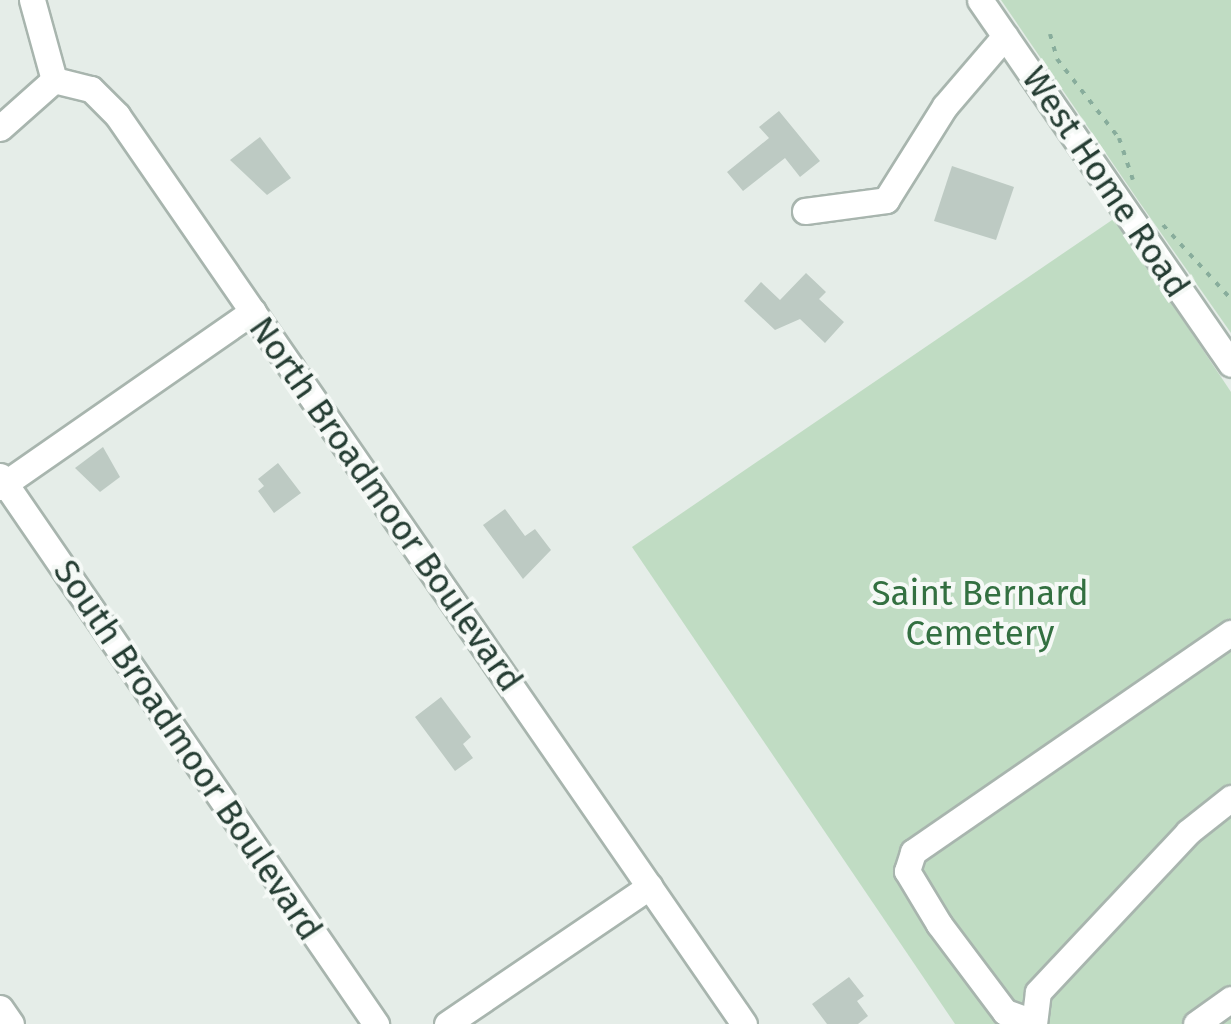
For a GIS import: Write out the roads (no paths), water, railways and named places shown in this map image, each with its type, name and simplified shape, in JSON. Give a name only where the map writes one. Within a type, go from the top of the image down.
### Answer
[{"type":"street","points":[[0,128],[54,80],[32,0]]},
{"type":"street","name":"West Home Road","points":[[980,0],[1231,364]]},
{"type":"street","points":[[805,211],[886,200],[945,106],[1005,36]]},
{"type":"street","name":"North Broadmoor Boulevard","points":[[54,80],[79,82],[104,99],[744,1024]]},
{"type":"street","points":[[2,482],[253,311]]},
{"type":"street","name":"South Broadmoor Boulevard","points":[[2,482],[376,1024]]},
{"type":"street","points":[[1231,633],[912,852],[908,871],[939,924],[1005,1012],[1034,1023],[1038,992],[1188,832],[1231,798]]},
{"type":"street","points":[[447,1024],[650,886]]},
{"type":"street","points":[[1196,1024],[1231,999]]},
{"type":"street","points":[[0,1008],[11,1024]]},
{"type":"park label","name":"Saint Bernard Cemetery","points":[[980,613]]}]
